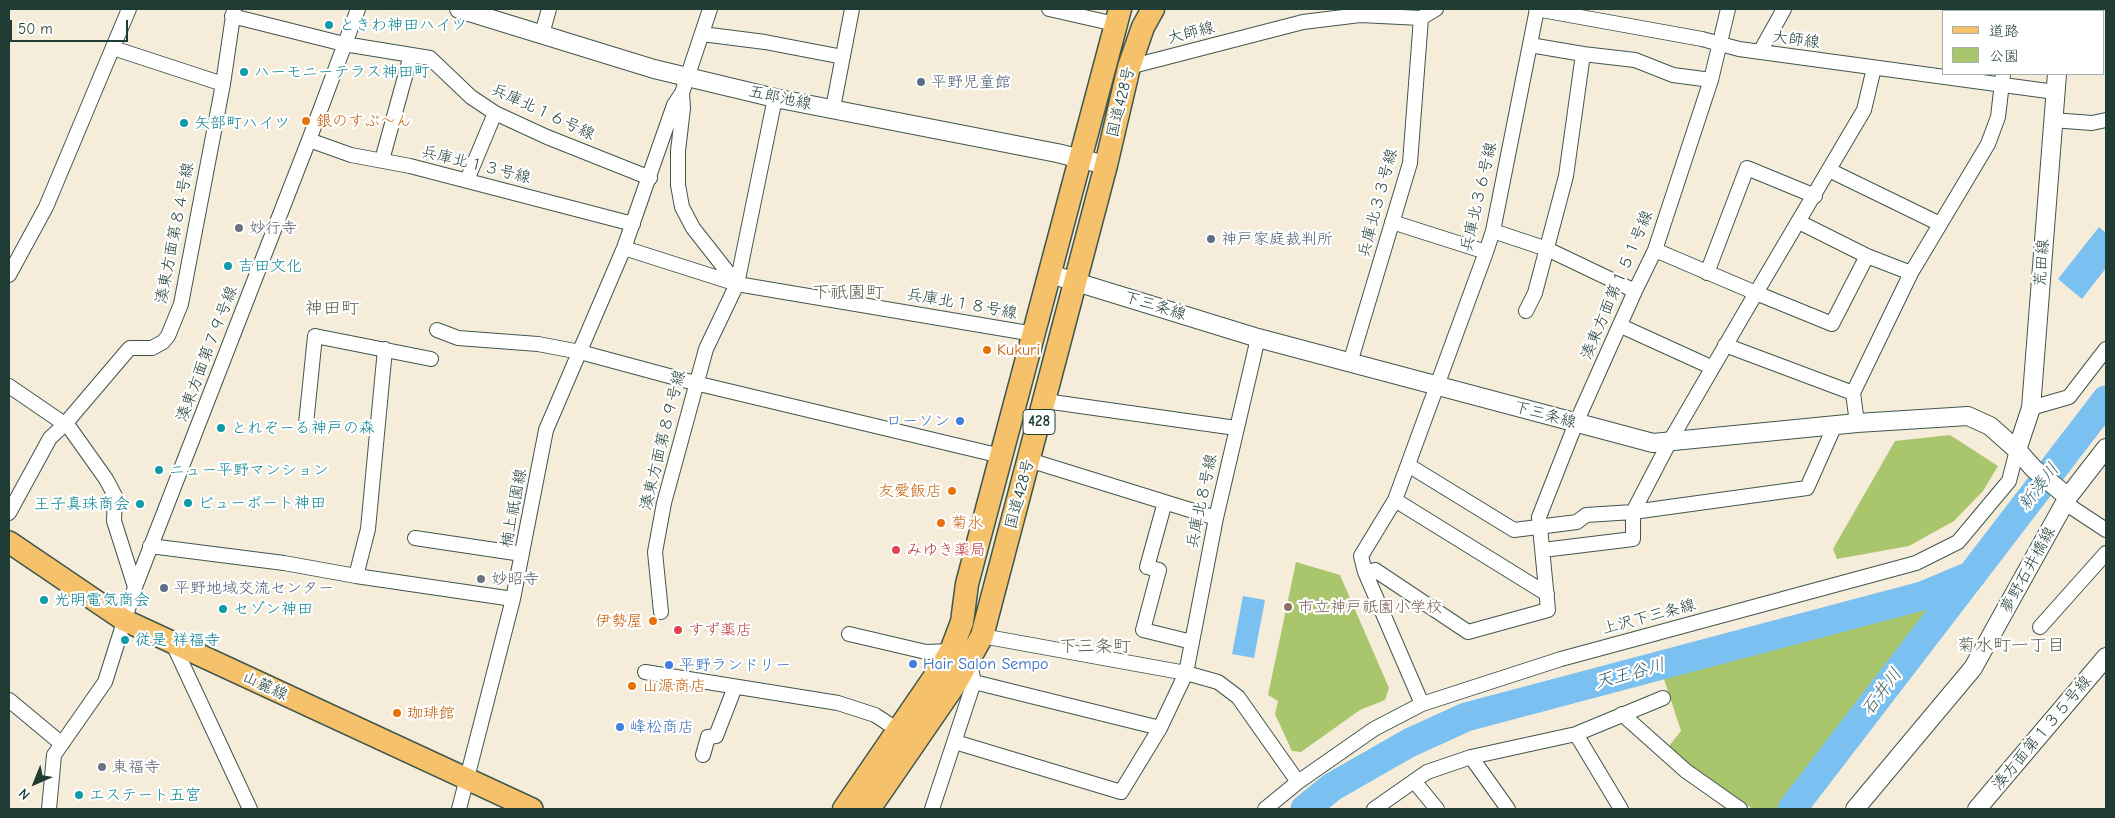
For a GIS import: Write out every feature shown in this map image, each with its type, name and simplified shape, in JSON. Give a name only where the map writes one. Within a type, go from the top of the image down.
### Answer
[{"type":"highway","name":"国道428号","points":[[844,809],[898,730],[960,655],[982,636],[1030,460],[1106,166],[1129,67],[1143,28],[1153,9]]},
{"type":"highway","name":"国道428号","points":[[869,809],[955,684],[960,655],[967,584],[1117,16]]},
{"type":"main road","name":"山麓線","points":[[9,542],[124,620],[532,809]]},
{"type":"street","points":[[9,275],[46,207],[129,9]]},
{"type":"street","name":"湊東方面第７９号線","points":[[49,809],[54,755],[105,682],[134,587],[309,140],[358,9]]},
{"type":"street","name":"五郎池線","points":[[459,9],[654,69],[684,85],[833,108],[1106,166]]},
{"type":"street","points":[[542,34],[549,9]]},
{"type":"street","points":[[710,9],[684,85],[678,151],[678,186],[682,207],[693,228],[737,284]]},
{"type":"street","points":[[833,108],[852,9]]},
{"type":"street","points":[[1054,9],[1117,16]]},
{"type":"street","points":[[1421,18],[1436,9]]},
{"type":"street","name":"大師線","points":[[1536,9],[1702,39],[1760,52],[1874,68],[1942,74]]},
{"type":"street","name":"兵庫北３６号線","points":[[1365,572],[1361,556],[1395,500],[1493,231],[1536,9]]},
{"type":"street","name":"湊東方面第１５１号線","points":[[1539,527],[1539,517],[1576,423],[1655,250],[1711,80],[1728,9]]},
{"type":"street","points":[[1760,52],[1784,9]]},
{"type":"street","name":"兵庫北１６号線","points":[[233,13],[344,44],[430,58],[471,97],[494,113],[547,137],[650,178]]},
{"type":"street","name":"湊東方面第８４号線","points":[[9,514],[50,438],[65,424],[130,348],[152,348],[163,342],[168,336],[181,304],[223,84],[233,13]]},
{"type":"street","name":"大師線","points":[[1129,67],[1303,22],[1360,15],[1421,18]]},
{"type":"street","name":"兵庫北３３号線","points":[[1350,363],[1410,163],[1421,18]]},
{"type":"street","points":[[702,34],[766,42],[843,57]]},
{"type":"street","points":[[1530,44],[1583,54],[1635,60],[1673,75],[1711,80]]},
{"type":"street","points":[[113,48],[223,84]]},
{"type":"street","points":[[1526,311],[1535,293],[1566,176],[1583,54]]},
{"type":"street","points":[[382,160],[411,55]]},
{"type":"street","points":[[1543,550],[1633,539],[1633,512],[1711,367],[1815,196],[1864,110],[1874,68]]},
{"type":"street","name":"大師線","points":[[1955,75],[2002,79],[2055,92]]},
{"type":"street","name":"荒田線","points":[[2016,450],[2031,408],[2057,75]]},
{"type":"street","points":[[1857,423],[1853,393],[1911,273],[1988,144],[1998,117],[2002,79]]},
{"type":"street","name":"楠上祇園線","points":[[459,809],[513,599],[546,430],[634,224],[674,105],[684,85]]},
{"type":"street","name":"湊東方面第８９号線","points":[[662,612],[655,552],[664,503],[706,349],[737,284],[775,98]]},
{"type":"street","points":[[467,180],[494,113]]},
{"type":"street","points":[[2052,120],[2092,123],[2106,120]]},
{"type":"street","name":"兵庫北１３号線","points":[[309,140],[351,155],[382,160],[467,180],[634,224]]},
{"type":"street","points":[[1706,273],[1747,168],[1815,196]]},
{"type":"street","points":[[1829,170],[1940,224]]},
{"type":"street","points":[[1392,222],[1486,252]]},
{"type":"street","points":[[1799,222],[1867,256],[1911,273]]},
{"type":"street","points":[[1493,231],[1547,249],[1635,291]]},
{"type":"street","name":"兵庫北１８号線","points":[[624,248],[737,284],[1034,334]]},
{"type":"street","points":[[1655,250],[1706,273],[1832,324],[1867,256]]},
{"type":"street","name":"下三条線","points":[[1050,274],[1258,338],[1653,443],[1857,423],[1968,416],[1990,426],[2063,496]]},
{"type":"street","points":[[1621,326],[1711,367]]},
{"type":"street","points":[[437,330],[458,338],[538,344],[580,352],[695,384],[1001,456]]},
{"type":"street","points":[[306,424],[315,336],[431,359]]},
{"type":"street","name":"兵庫北８号線","points":[[955,742],[1121,792],[1160,728],[1186,673],[1216,518],[1258,338]]},
{"type":"street","points":[[1724,345],[1853,393]]},
{"type":"street","points":[[2031,408],[2069,397],[2106,349]]},
{"type":"street","points":[[356,576],[368,529],[385,350]]},
{"type":"street","points":[[9,386],[69,426],[106,478],[115,496],[114,521],[134,587]]},
{"type":"street","points":[[1045,401],[1236,428]]},
{"type":"street","points":[[1408,465],[1514,530],[1577,522],[1586,515],[1633,512],[1807,488],[1835,425]]},
{"type":"street","name":"夢野石井橋線","points":[[1855,809],[1973,668],[2063,496],[2106,448]]},
{"type":"street","name":"上沢下三条線","points":[[1266,809],[1298,782],[1374,729],[1422,704],[1560,660],[1916,564],[1958,542],[2009,481],[2016,450]]},
{"type":"street","points":[[1030,460],[1216,518]]},
{"type":"street","points":[[2063,496],[2106,530]]},
{"type":"street","points":[[1395,500],[1547,594]]},
{"type":"street","points":[[1165,502],[1147,566],[1159,570],[1143,630],[1192,642]]},
{"type":"street","points":[[1422,704],[1365,572],[1375,570],[1468,632],[1548,610],[1539,527]]},
{"type":"street","points":[[415,538],[522,554]]},
{"type":"street","points":[[150,546],[284,562],[356,576],[513,599]]},
{"type":"street","points":[[2040,627],[2106,553]]},
{"type":"street","points":[[850,634],[926,652],[960,655],[974,682],[932,809]]},
{"type":"street","points":[[982,636],[1186,673],[1218,682],[1238,697],[1298,782]]},
{"type":"street","points":[[173,644],[250,809]]},
{"type":"street","name":"湊方面第１３５号線","points":[[1977,809],[2106,657]]},
{"type":"street","points":[[645,672],[838,703],[875,715],[898,730]]},
{"type":"street","points":[[974,682],[1160,728]]},
{"type":"street","points":[[703,755],[708,737],[716,736],[735,687]]},
{"type":"street","points":[[1374,809],[1427,772],[1471,757],[1576,734],[1663,698]]},
{"type":"street","points":[[9,700],[62,744]]},
{"type":"street","points":[[1622,714],[1686,771],[1740,809]]},
{"type":"street","points":[[1576,734],[1621,809]]},
{"type":"street","points":[[1471,757],[1508,809]]},
{"type":"street","points":[[1414,781],[1437,809]]},
{"type":"green space","points":[[1950,435],[1998,466],[1983,491],[1954,521],[1909,546],[1837,559],[1833,549],[1895,441]]},
{"type":"green space","points":[[1296,562],[1340,575],[1389,688],[1385,700],[1360,710],[1301,752],[1292,751],[1275,714],[1278,701],[1268,695]]},
{"type":"green space","points":[[1943,594],[1785,809],[1753,809],[1690,767],[1669,746],[1681,731],[1662,673]]},
{"type":"water","points":[[2099,227],[2106,233],[2106,268],[2082,299],[2058,279]]},
{"type":"water","points":[[1243,596],[1265,600],[1254,658],[1232,654]]},
{"type":"waterway","name":"石井川","points":[[1792,809],[2106,400]]},
{"type":"waterway","name":"天王谷川","points":[[1305,809],[1332,787],[1409,743],[1466,717],[1922,596],[1972,575]]},
{"type":"place","name":"ときわ神田ハイツ","points":[[329,25]]},
{"type":"place","name":"ハーモニーテラス神田町","points":[[244,72]]},
{"type":"place","name":"平野児童館","points":[[921,82]]},
{"type":"place","name":"銀のすぷ〜ん","points":[[306,121]]},
{"type":"place","name":"矢部町ハイツ","points":[[184,123]]},
{"type":"place","name":"妙行寺","points":[[239,228]]},
{"type":"place","name":"神戸家庭裁判所","points":[[1211,239]]},
{"type":"place","name":"吉田文化","points":[[228,266]]},
{"type":"place","name":"Kukuri","points":[[987,350]]},
{"type":"place","name":"ローソン","points":[[960,421]]},
{"type":"place","name":"とれぞーる神戸の森","points":[[221,428]]},
{"type":"place","name":"ニュー平野マンション","points":[[159,470]]},
{"type":"place","name":"友愛飯店","points":[[952,491]]},
{"type":"place","name":"ビューポート神田","points":[[188,503]]},
{"type":"place","name":"王子真珠商会","points":[[140,504]]},
{"type":"place","name":"菊水","points":[[941,523]]},
{"type":"place","name":"みゆき薬局","points":[[896,550]]},
{"type":"place","name":"妙昭寺","points":[[481,579]]},
{"type":"place","name":"平野地域交流センター","points":[[164,588]]},
{"type":"place","name":"光明電気商会","points":[[44,600]]},
{"type":"place","name":"市立神戸祇園小学校","points":[[1288,607]]},
{"type":"place","name":"セゾン神田","points":[[223,609]]},
{"type":"place","name":"伊勢屋","points":[[653,621]]},
{"type":"place","name":"すず薬店","points":[[678,630]]},
{"type":"place","name":"従是 祥福寺","points":[[125,640]]},
{"type":"place","name":"Hair Salon Sempo","points":[[913,664]]},
{"type":"place","name":"平野ランドリー","points":[[669,665]]},
{"type":"place","name":"山源商店","points":[[632,686]]},
{"type":"place","name":"珈琲館","points":[[397,713]]},
{"type":"place","name":"峰松商店","points":[[620,727]]},
{"type":"place","name":"東福寺","points":[[102,767]]},
{"type":"place","name":"エステート五宮","points":[[79,795]]},
{"type":"district","name":"下祇園町","points":[[848,293]]},
{"type":"district","name":"神田町","points":[[332,309]]},
{"type":"district","name":"菊水町一丁目","points":[[2011,646]]},
{"type":"district","name":"下三条町","points":[[1095,647]]},
{"type":"water label","name":"新湊川","points":[[2039,487]]}]
